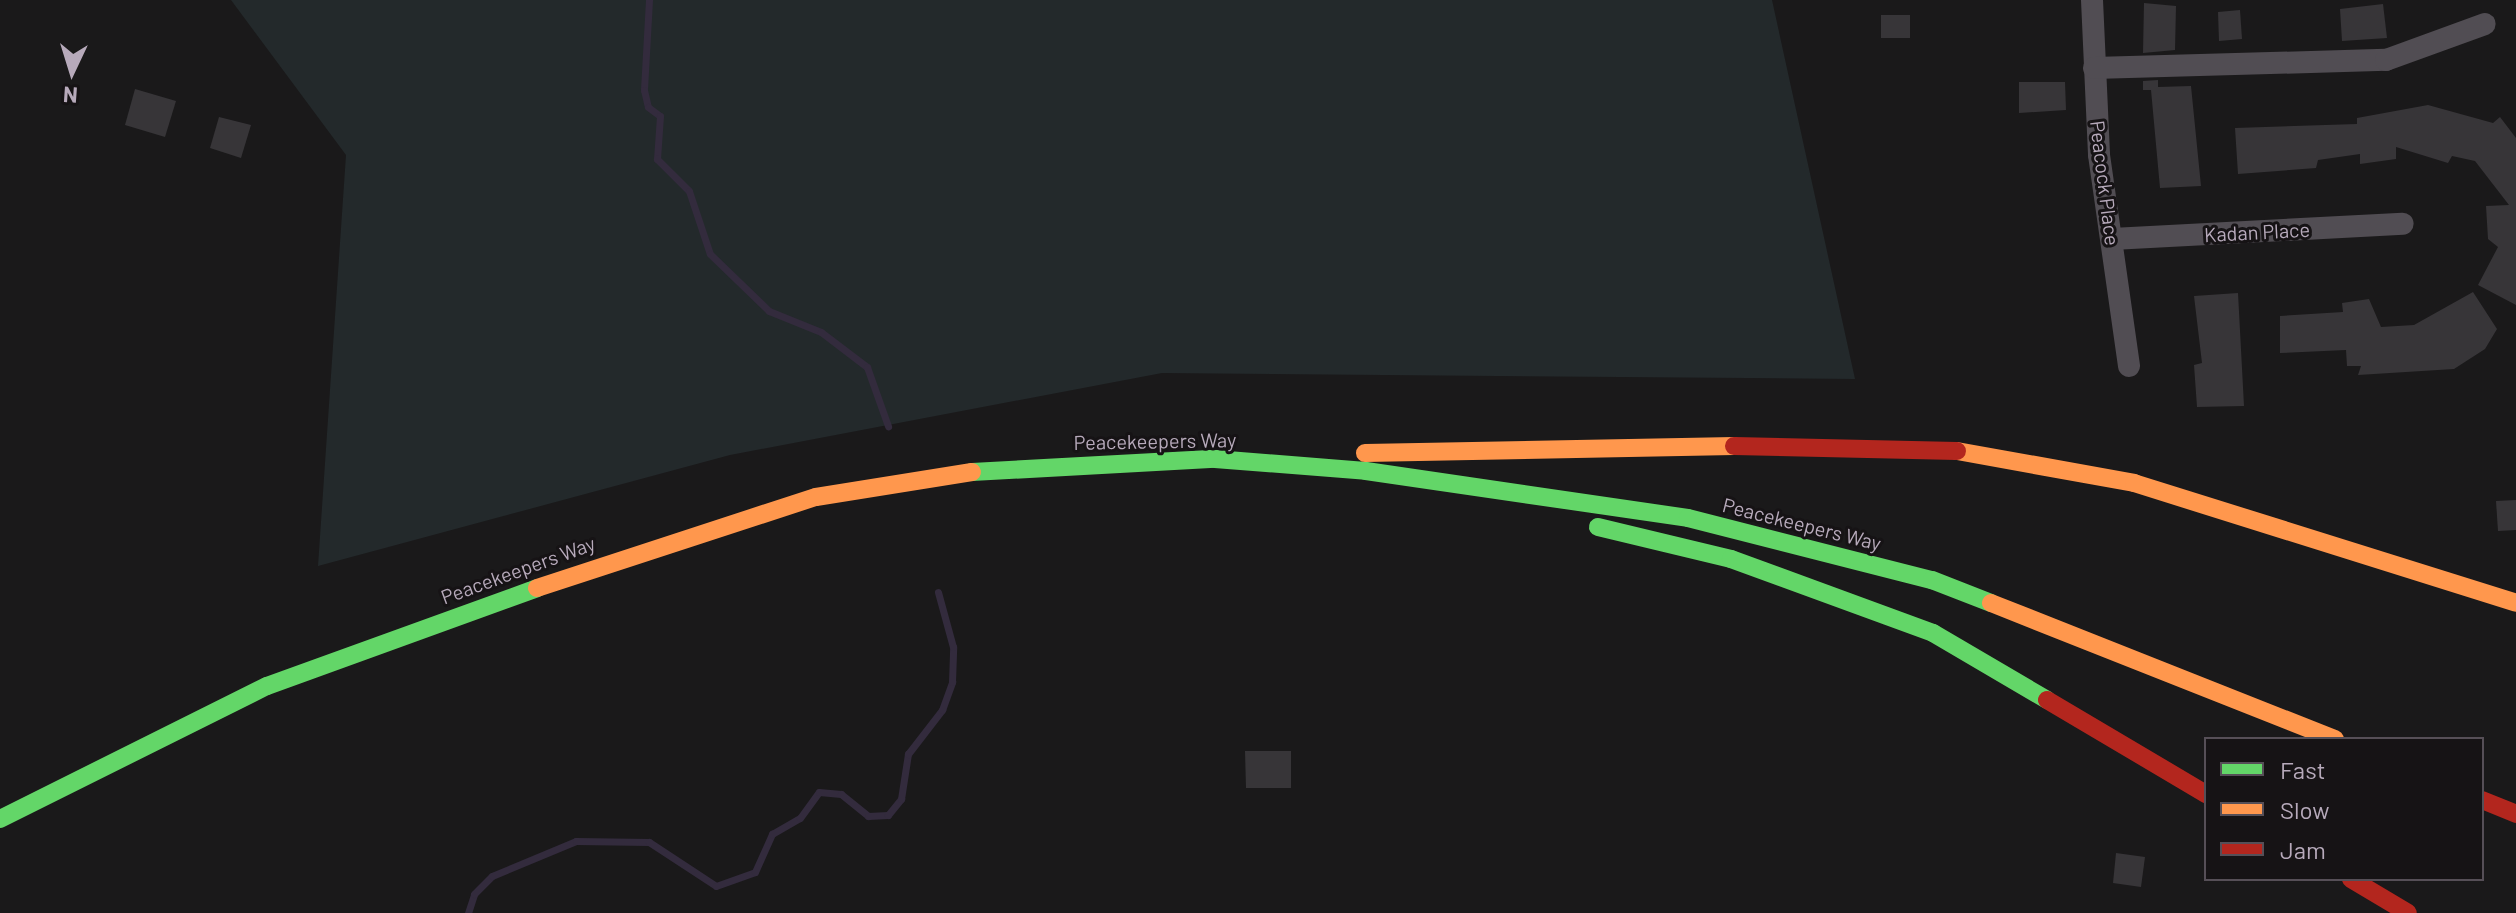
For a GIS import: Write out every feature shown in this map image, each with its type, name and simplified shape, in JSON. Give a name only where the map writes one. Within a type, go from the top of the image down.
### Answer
[{"type":"highway","points":[[1215,459],[1590,444],[1952,450],[2134,483],[2516,603]]},
{"type":"highway","name":"Peacekeepers Way","points":[[0,819],[267,686],[679,536],[816,497],[942,474],[1215,459],[1366,471],[1688,518],[1932,580],[2330,737]]},
{"type":"highway","points":[[1366,471],[1731,559],[1933,633],[2204,793]]},
{"type":"highway","points":[[2484,801],[2516,814]]},
{"type":"highway","points":[[2354,881],[2408,913]]},
{"type":"street","name":"Peacock Place","points":[[2092,0],[2094,68],[2129,366]]},
{"type":"street","points":[[2094,68],[2386,60],[2485,24]]},
{"type":"street","name":"Kadan Place","points":[[2112,239],[2403,224]]},
{"type":"shaded area","points":[[231,0],[1772,0],[1855,379],[1162,373],[730,455],[318,566],[346,155]]},
{"type":"building","points":[[2144,3],[2176,6],[2175,50],[2143,53]]},
{"type":"building","points":[[2383,4],[2387,38],[2342,41],[2340,9]]},
{"type":"building","points":[[2240,10],[2242,39],[2219,41],[2218,12]]},
{"type":"building","points":[[1881,15],[1910,15],[1910,38],[1881,38]]},
{"type":"building","points":[[2158,80],[2158,87],[2191,86],[2201,186],[2160,188],[2151,90],[2143,90],[2143,81]]},
{"type":"building","points":[[2019,82],[2065,82],[2066,110],[2019,113]]},
{"type":"building","points":[[135,89],[176,101],[165,137],[125,125]]},
{"type":"building","points":[[2428,105],[2493,123],[2500,117],[2516,138],[2516,305],[2478,285],[2498,247],[2488,239],[2486,206],[2509,205],[2475,161],[2452,156],[2448,163],[2396,147],[2396,159],[2360,164],[2360,154],[2318,160],[2316,168],[2238,174],[2235,128],[2357,124],[2357,118]]},
{"type":"building","points":[[219,117],[251,125],[241,158],[210,148]]},
{"type":"building","points":[[2473,292],[2497,329],[2485,349],[2454,369],[2358,375],[2361,366],[2347,366],[2346,350],[2280,353],[2280,316],[2343,312],[2342,303],[2369,299],[2381,327],[2414,325]]},
{"type":"building","points":[[2238,293],[2244,406],[2197,407],[2194,365],[2202,363],[2194,296]]},
{"type":"building","points":[[2516,500],[2516,530],[2498,531],[2496,501]]},
{"type":"building","points":[[1245,751],[1291,751],[1291,788],[1246,788]]},
{"type":"building","points":[[2116,853],[2145,857],[2141,887],[2113,883]]},
{"type":"waterway","points":[[649,0],[644,90],[648,107],[660,116],[657,159],[689,191],[710,254],[769,311],[821,332],[867,367],[888,426]]},
{"type":"waterway","points":[[468,913],[474,894],[492,876],[576,841],[649,842],[716,886],[755,872],[772,834],[800,818],[819,792],[841,794],[868,816],[888,815],[901,799],[908,754],[942,710],[952,682],[953,647],[938,592]]},
{"type":"traffic: fast","points":[[972,472],[1215,459],[1366,471],[1688,518],[1932,580],[1991,603]]},
{"type":"traffic: fast","points":[[1598,527],[1731,559],[1933,633],[2047,700]]},
{"type":"traffic: fast","points":[[0,819],[267,686],[537,588]]},
{"type":"traffic: slow","points":[[1365,453],[1734,446]]},
{"type":"traffic: slow","points":[[1957,451],[2134,483],[2516,603]]},
{"type":"traffic: slow","points":[[537,588],[816,497],[972,472]]},
{"type":"traffic: slow","points":[[1991,603],[2330,737]]},
{"type":"traffic: jam","points":[[1734,446],[1957,451]]},
{"type":"traffic: jam","points":[[2047,700],[2204,793]]},
{"type":"traffic: jam","points":[[2484,801],[2516,814]]},
{"type":"traffic: jam","points":[[2354,881],[2408,913]]}]
